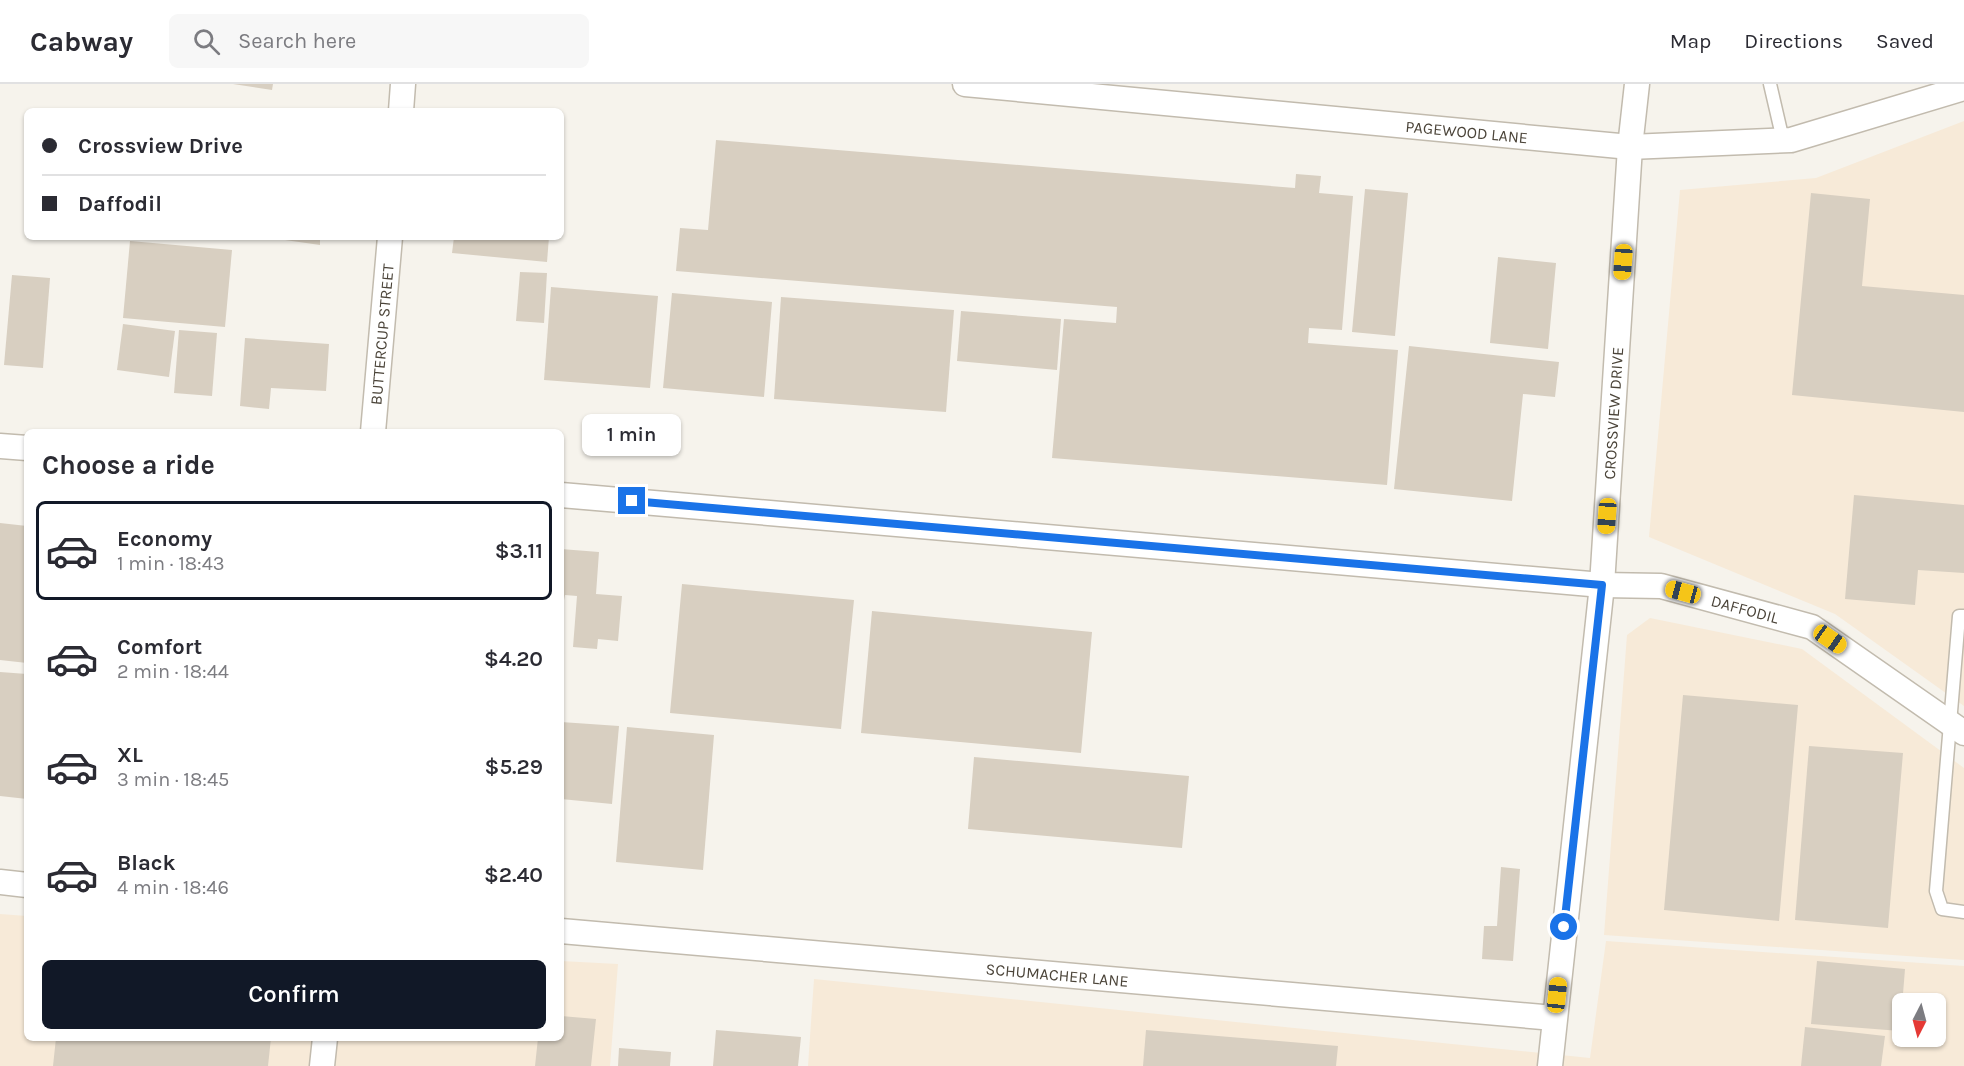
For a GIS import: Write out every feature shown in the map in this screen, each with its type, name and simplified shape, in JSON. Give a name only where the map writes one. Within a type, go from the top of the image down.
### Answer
[{"type":"street","points":[[401,108],[404,84]]},
{"type":"street","name":"PAGEWOOD LANE","points":[[965,84],[1630,147],[1791,140],[1964,88]]},
{"type":"street","name":"CROSSVIEW DRIVE","points":[[1550,1066],[1602,585],[1630,147],[1637,84]]},
{"type":"street","name":"BUTTERCUP STREET","points":[[373,429],[390,240]]},
{"type":"street","points":[[0,446],[24,448]]},
{"type":"street","name":"DAFFODIL","points":[[564,495],[1602,585],[1661,586],[1812,627],[1958,729]]},
{"type":"street","points":[[0,882],[24,885]]},
{"type":"street","name":"SCHUMACHER LANE","points":[[564,931],[1554,1018]]},
{"type":"street","points":[[322,1066],[325,1041]]},
{"type":"lane","points":[[1770,84],[1783,140]]},
{"type":"lane","points":[[1964,616],[1959,616],[1958,729],[1936,891],[1942,909],[1964,912]]},
{"type":"shaded area","points":[[1964,121],[1964,706],[1835,614],[1649,537],[1680,190],[1816,178]]},
{"type":"shaded area","points":[[1650,618],[1802,649],[1964,768],[1964,960],[1604,935],[1627,635]]},
{"type":"shaded area","points":[[0,914],[24,916],[24,1041],[564,1041],[564,961],[618,964],[610,1066],[0,1066]]},
{"type":"shaded area","points":[[1606,941],[1964,966],[1964,1066],[808,1066],[814,979],[1590,1058]]},
{"type":"building","points":[[233,84],[273,84],[272,90]]},
{"type":"building","points":[[716,140],[1295,188],[1296,174],[1321,176],[1319,193],[1353,196],[1342,330],[1309,328],[1308,343],[1398,350],[1387,485],[1052,458],[1064,319],[1116,323],[1117,307],[676,271],[680,228],[708,230]]},
{"type":"building","points":[[1365,189],[1408,193],[1395,336],[1352,332]]},
{"type":"building","points":[[1811,193],[1870,199],[1862,286],[1964,295],[1964,412],[1792,395]]},
{"type":"building","points":[[285,240],[320,240],[320,245]]},
{"type":"building","points":[[454,240],[549,240],[547,262],[452,253]]},
{"type":"building","points":[[130,241],[232,250],[225,327],[123,318]]},
{"type":"building","points":[[1498,257],[1556,263],[1548,349],[1490,343]]},
{"type":"building","points":[[520,272],[547,273],[544,323],[516,321]]},
{"type":"building","points":[[12,275],[50,278],[43,368],[4,365]]},
{"type":"building","points":[[551,287],[658,296],[650,388],[544,380]]},
{"type":"building","points":[[672,293],[772,302],[764,397],[663,388]]},
{"type":"building","points":[[781,297],[954,310],[946,412],[774,399]]},
{"type":"building","points":[[961,311],[1061,319],[1057,370],[957,361]]},
{"type":"building","points":[[123,324],[175,331],[169,377],[117,370]]},
{"type":"building","points":[[179,330],[217,333],[212,396],[174,393]]},
{"type":"building","points":[[245,338],[329,344],[326,391],[271,388],[269,409],[240,406]]},
{"type":"building","points":[[1409,346],[1559,362],[1555,397],[1523,394],[1512,501],[1394,489]]},
{"type":"building","points":[[1854,495],[1964,505],[1964,573],[1918,570],[1915,605],[1845,599]]},
{"type":"building","points":[[0,523],[24,526],[24,663],[0,660]]},
{"type":"building","points":[[564,549],[599,552],[596,594],[622,596],[618,641],[598,639],[597,649],[573,647],[577,596],[565,595],[564,600]]},
{"type":"building","points":[[682,584],[854,600],[841,729],[670,713]]},
{"type":"building","points":[[872,611],[1092,632],[1081,753],[861,733]]},
{"type":"building","points":[[0,672],[24,674],[24,799],[0,796]]},
{"type":"building","points":[[1683,695],[1798,705],[1779,921],[1664,910]]},
{"type":"building","points":[[564,722],[619,726],[612,804],[564,799]]},
{"type":"building","points":[[627,727],[714,735],[703,870],[616,862]]},
{"type":"building","points":[[1809,746],[1903,753],[1888,928],[1795,920]]},
{"type":"building","points":[[974,757],[1189,776],[1182,848],[968,829]]},
{"type":"building","points":[[1501,867],[1520,869],[1513,961],[1482,959],[1484,926],[1497,926]]},
{"type":"building","points":[[1817,961],[1905,969],[1903,993],[1892,993],[1892,1030],[1811,1024]]},
{"type":"building","points":[[564,1016],[596,1019],[591,1066],[535,1066],[538,1041],[564,1041]]},
{"type":"building","points":[[1805,1027],[1885,1036],[1881,1066],[1801,1066]]},
{"type":"building","points":[[716,1030],[801,1037],[798,1066],[713,1066]]},
{"type":"building","points":[[1146,1030],[1338,1046],[1336,1066],[1143,1066]]},
{"type":"building","points":[[56,1041],[271,1041],[268,1066],[53,1066]]},
{"type":"building","points":[[619,1048],[671,1052],[670,1066],[618,1066]]},
{"type":"route","points":[[632,501],[1602,585],[1564,927]]}]
